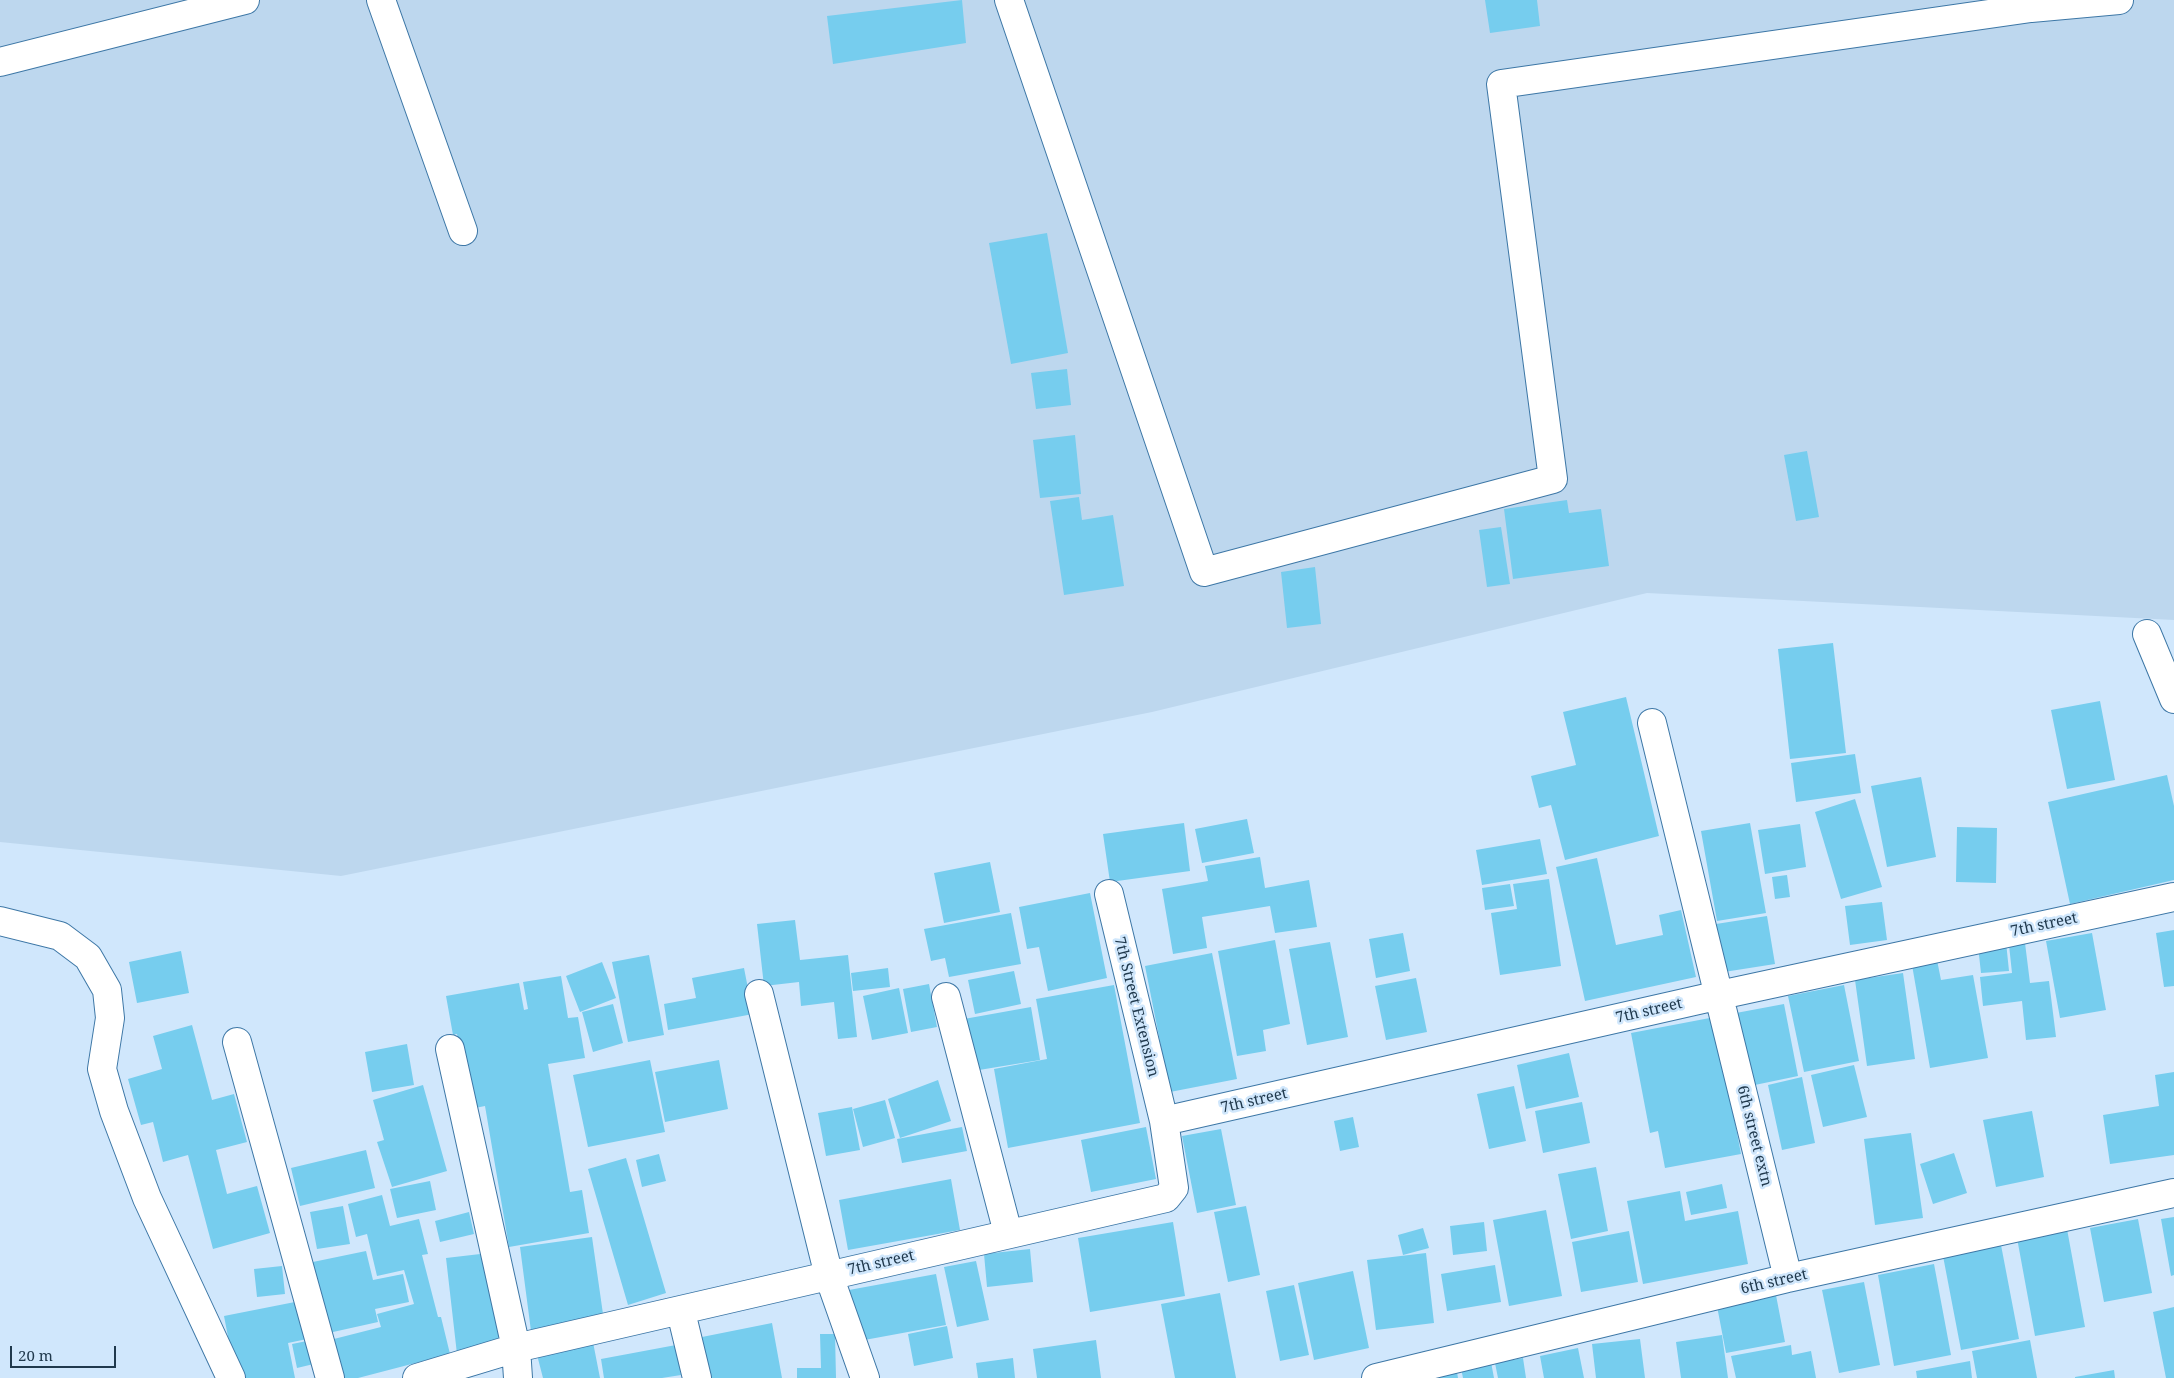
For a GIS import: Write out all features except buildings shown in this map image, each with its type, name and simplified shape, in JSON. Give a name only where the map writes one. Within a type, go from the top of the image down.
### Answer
[{"type":"street","points":[[0,62],[245,0]]},
{"type":"street","points":[[380,0],[463,231]]},
{"type":"street","points":[[1009,0],[1204,572],[1553,479],[1501,84],[2030,4],[2118,0]]},
{"type":"street","points":[[2147,634],[2174,698]]},
{"type":"street","name":"6th street extn","points":[[1652,722],[1788,1278]]},
{"type":"street","name":"7th Street Extension","points":[[1109,894],[1164,1121]]},
{"type":"street","name":"7th street","points":[[417,1378],[516,1348],[681,1312],[1008,1233],[1166,1198],[1174,1188],[1174,1175],[1164,1121],[1720,995],[2174,897]]},
{"type":"street","points":[[0,921],[60,936],[88,957],[107,990],[110,1018],[102,1069],[114,1111],[147,1198],[231,1378]]},
{"type":"street","points":[[759,994],[829,1276],[865,1378]]},
{"type":"street","points":[[946,997],[1008,1233]]},
{"type":"street","points":[[237,1042],[330,1378]]},
{"type":"street","points":[[450,1049],[516,1348],[518,1378]]},
{"type":"street","name":"6th street","points":[[1376,1378],[1788,1278],[2174,1194]]},
{"type":"street","points":[[681,1312],[697,1378]]},
{"type":"shaded area","points":[[0,0],[2174,0],[2174,620],[1647,593],[1152,712],[341,876],[0,842]]}]
